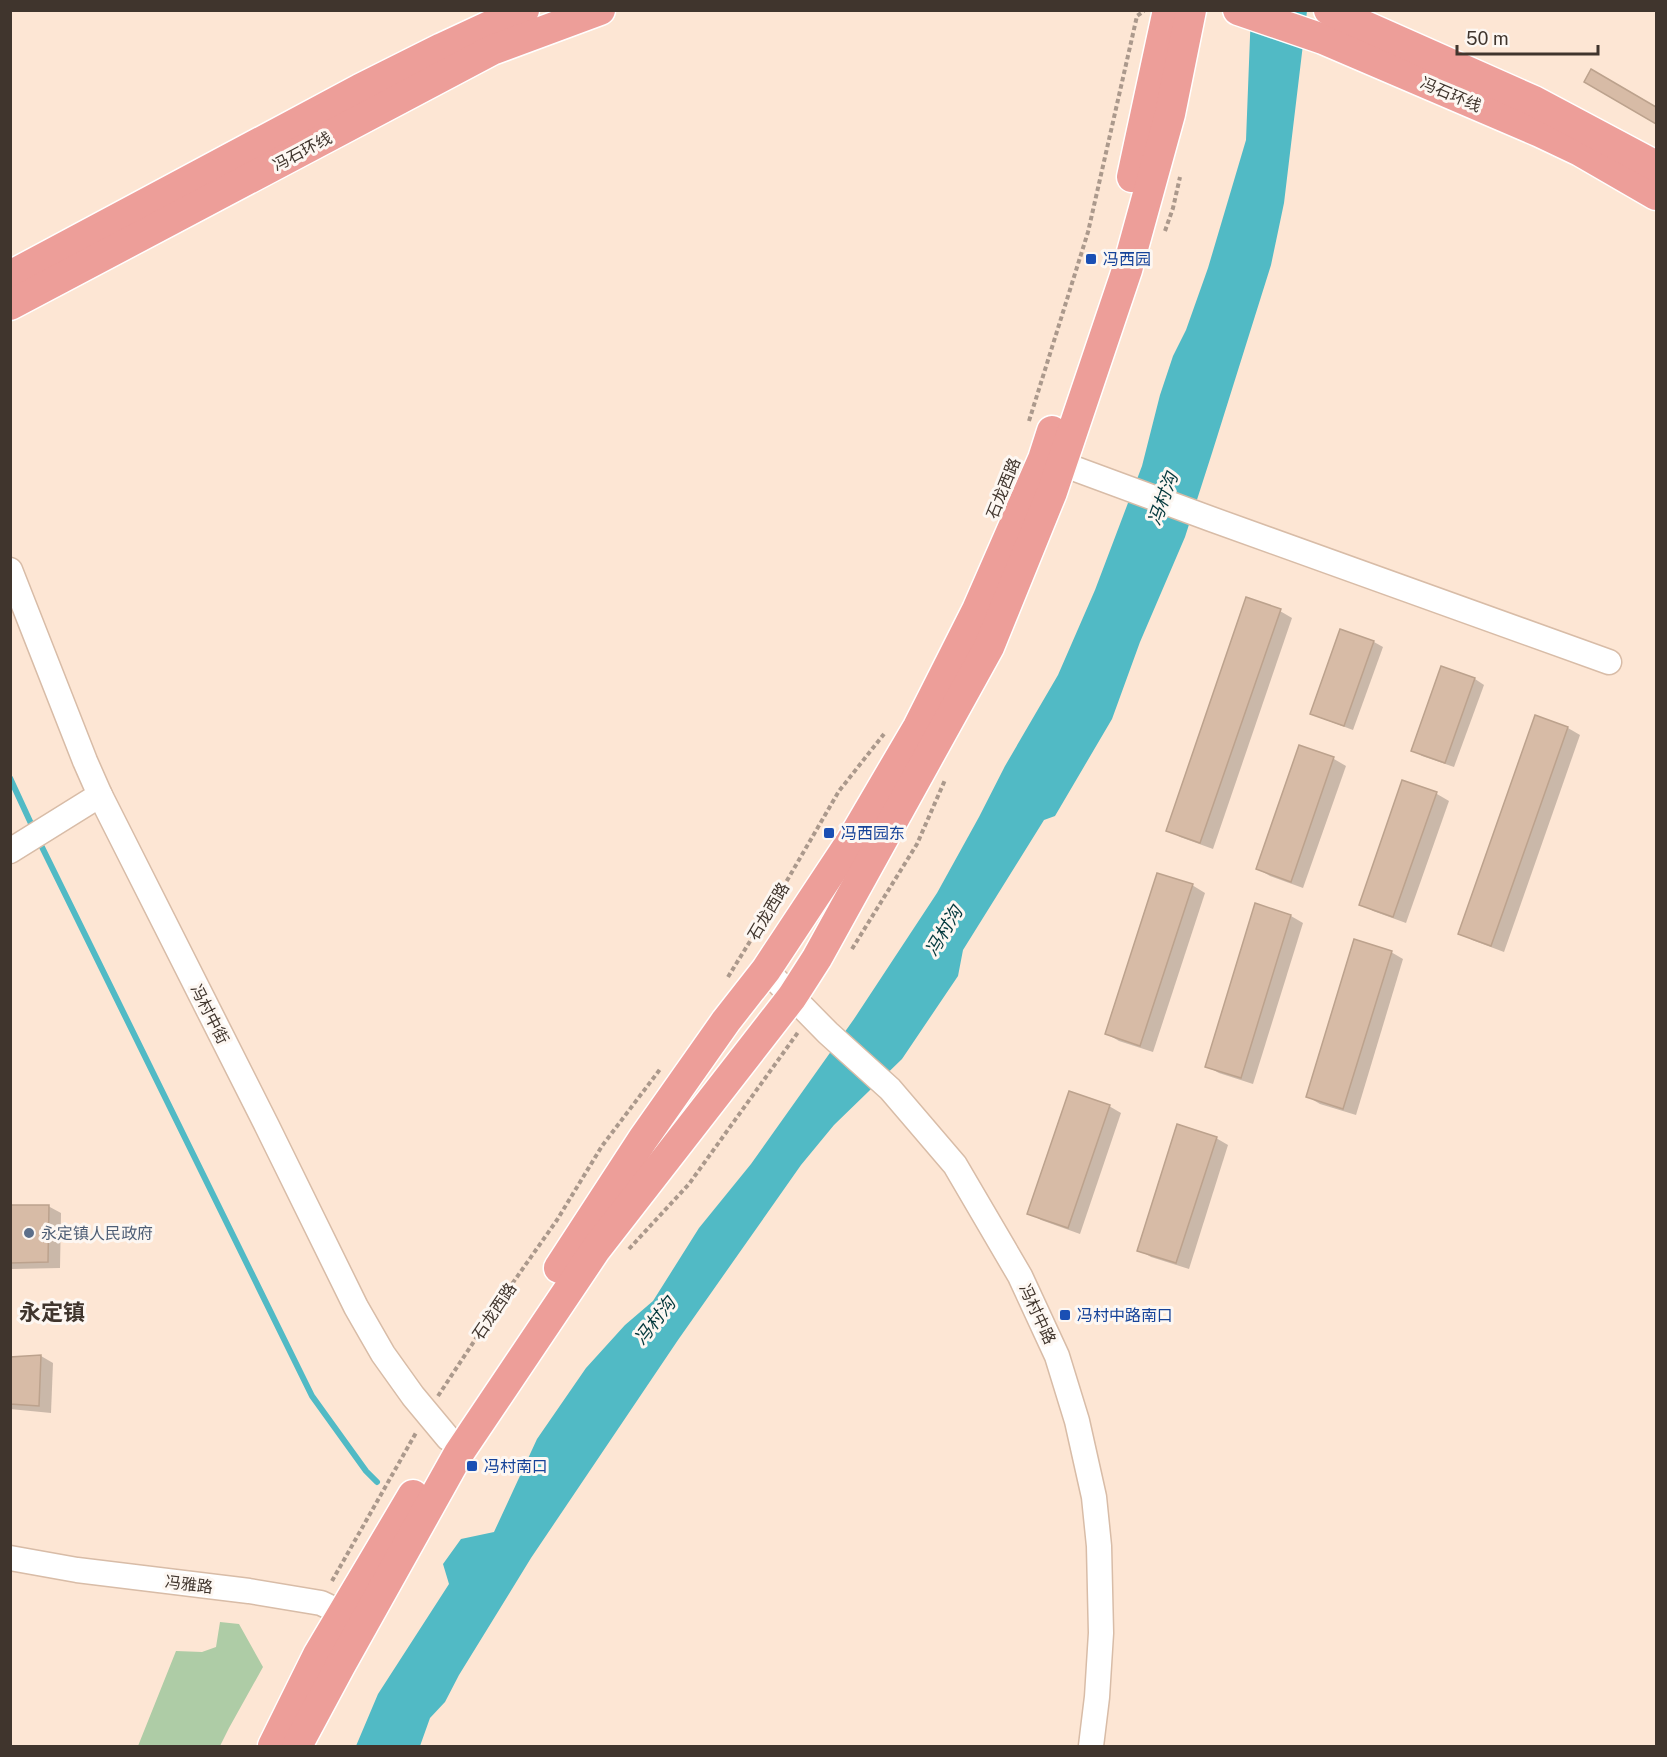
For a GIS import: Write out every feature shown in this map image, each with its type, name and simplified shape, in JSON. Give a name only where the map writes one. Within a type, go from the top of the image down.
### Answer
[{"type":"main road","name":"冯石环线","points":[[10,276],[360,89],[524,10]]},
{"type":"main road","name":"冯石环线","points":[[10,305],[492,50],[600,10]]},
{"type":"main road","name":"石龙西路","points":[[297,1746],[341,1614],[459,1453],[596,1249],[792,997],[822,949],[989,647],[1052,461],[1111,262],[1136,162],[1168,10]]},
{"type":"main road","name":"石龙西路","points":[[273,1746],[341,1614],[448,1438],[643,1139],[726,1021],[766,970],[850,843],[918,727],[1052,461],[1127,270],[1170,114],[1191,10]]},
{"type":"main road","name":"冯石环线","points":[[1329,10],[1534,101],[1656,166]]},
{"type":"main road","name":"冯石环线","points":[[1241,12],[1323,39],[1540,132],[1580,151],[1656,195]]},
{"type":"street","points":[[1052,461],[1609,662]]},
{"type":"street","name":"冯村中街","points":[[10,570],[100,795],[356,1307],[383,1354],[413,1396],[448,1438]]},
{"type":"street","points":[[13,849],[100,795]]},
{"type":"street","name":"冯村中路","points":[[766,970],[828,1033],[890,1089],[955,1165],[1020,1276],[1057,1356],[1077,1421],[1094,1497],[1099,1546],[1101,1633],[1091,1746]]},
{"type":"street","name":"冯雅路","points":[[10,1558],[77,1570],[249,1591],[341,1614]]},
{"type":"path","points":[[1025,431],[1088,232],[1137,16],[1144,10]]},
{"type":"path","name":"石龙西路","points":[[725,981],[839,791],[890,726]]},
{"type":"path","name":"石龙西路","points":[[341,1614],[337,1570],[427,1412],[557,1221],[603,1146],[664,1064]]},
{"type":"green space","points":[[220,1622],[239,1624],[263,1667],[220,1746],[138,1746],[176,1651],[202,1652],[216,1647]]},
{"type":"water","name":"冯村沟","points":[[1251,11],[1307,11],[1284,203],[1271,265],[1185,537],[1140,642],[1112,719],[1055,816],[1044,820],[963,950],[958,976],[902,1059],[834,1125],[801,1165],[678,1340],[531,1558],[459,1675],[445,1702],[430,1718],[420,1746],[356,1746],[378,1694],[449,1584],[443,1564],[461,1539],[494,1532],[537,1439],[586,1368],[625,1325],[653,1301],[699,1228],[751,1164],[854,1019],[937,893],[1005,766],[1058,675],[1095,590],[1142,466],[1160,395],[1208,268],[1246,140]]},
{"type":"building","points":[[1591,69],[1656,107],[1656,124],[1584,82]]},
{"type":"building","points":[[1246,597],[1281,609],[1200,843],[1166,831]]},
{"type":"building","points":[[1340,629],[1374,641],[1344,726],[1310,714]]},
{"type":"building","points":[[1441,666],[1475,678],[1445,763],[1411,751]]},
{"type":"building","points":[[1535,715],[1568,727],[1491,946],[1458,934]]},
{"type":"building","points":[[1299,745],[1334,757],[1291,882],[1256,869]]},
{"type":"building","points":[[1402,780],[1437,792],[1393,917],[1359,905]]},
{"type":"building","points":[[1157,873],[1193,884],[1140,1046],[1105,1034]]},
{"type":"building","points":[[1255,903],[1291,915],[1241,1078],[1205,1067]]},
{"type":"building","points":[[1354,939],[1392,951],[1343,1109],[1306,1097]]},
{"type":"building","points":[[1069,1091],[1110,1105],[1068,1228],[1027,1214]]},
{"type":"building","points":[[1177,1124],[1217,1137],[1176,1263],[1137,1251]]},
{"type":"building","name":"永定镇人民政府","points":[[10,1205],[49,1205],[48,1262],[10,1263]]},
{"type":"building","points":[[41,1355],[39,1406],[10,1404],[10,1357]]},
{"type":"waterway","points":[[10,778],[34,830]]},
{"type":"waterway","points":[[38,839],[312,1396],[366,1471],[377,1482]]},
{"type":"place","name":"冯西园","points":[[1091,259]]},
{"type":"place","name":"冯西园东","points":[[829,833]]},
{"type":"place","name":"永定镇人民政府","points":[[29,1233]]},
{"type":"place","name":"冯村中路南口","points":[[1065,1315]]},
{"type":"place","name":"冯村南口","points":[[472,1466]]},
{"type":"district","name":"永定镇","points":[[52,1312]]}]
